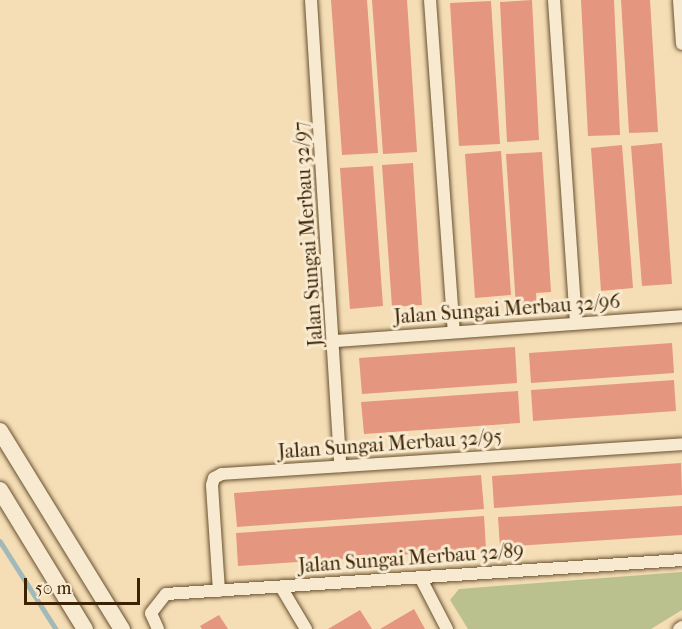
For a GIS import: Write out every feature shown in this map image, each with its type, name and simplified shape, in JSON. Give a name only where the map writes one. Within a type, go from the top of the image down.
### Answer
[{"type":"main road","points":[[0,431],[122,629]]},
{"type":"main road","points":[[0,490],[85,629]]},
{"type":"street","name":"Jalan Sungai Merbau 32/97","points":[[311,0],[335,341],[340,466]]},
{"type":"street","points":[[430,0],[454,331]]},
{"type":"street","points":[[554,0],[576,323]]},
{"type":"street","points":[[679,0],[682,44]]},
{"type":"street","name":"Jalan Sungai Merbau 32/96","points":[[335,341],[682,316]]},
{"type":"street","name":"Jalan Sungai Merbau 32/95","points":[[219,591],[214,478],[340,466],[682,444]]},
{"type":"street","name":"Jalan Sungai Merbau 32/89","points":[[158,629],[151,613],[165,594],[682,560]]},
{"type":"street","points":[[420,578],[447,629]]},
{"type":"street","points":[[281,587],[306,629]]},
{"type":"green space","points":[[682,572],[682,610],[651,629],[468,629],[450,600],[459,589]]},
{"type":"building","points":[[331,0],[367,0],[378,153],[342,155]]},
{"type":"building","points":[[372,0],[407,0],[417,152],[383,154]]},
{"type":"building","points":[[532,0],[539,140],[507,142],[500,2]]},
{"type":"building","points":[[581,0],[614,0],[620,135],[588,136]]},
{"type":"building","points":[[621,0],[650,0],[658,132],[629,133]]},
{"type":"building","points":[[491,1],[500,144],[459,146],[450,3]]},
{"type":"building","points":[[662,143],[672,284],[642,286],[631,146]]},
{"type":"building","points":[[622,145],[633,288],[601,291],[591,148]]},
{"type":"building","points":[[501,151],[511,295],[475,298],[465,154]]},
{"type":"building","points":[[542,152],[551,292],[536,293],[537,305],[516,307],[506,154]]},
{"type":"building","points":[[413,163],[422,305],[392,307],[382,165]]},
{"type":"building","points":[[373,166],[383,306],[350,309],[340,168]]},
{"type":"building","points":[[672,343],[674,373],[531,383],[529,353]]},
{"type":"building","points":[[515,347],[517,383],[362,394],[359,358]]},
{"type":"building","points":[[674,380],[676,411],[533,421],[531,390]]},
{"type":"building","points":[[518,391],[520,423],[364,434],[361,402]]},
{"type":"building","points":[[681,463],[682,495],[494,508],[492,476]]},
{"type":"building","points":[[481,475],[484,509],[237,527],[234,493]]},
{"type":"building","points":[[682,506],[682,535],[500,547],[498,517]]},
{"type":"building","points":[[484,516],[486,549],[238,566],[236,533]]},
{"type":"building","points":[[414,609],[425,629],[380,629]]},
{"type":"building","points":[[360,610],[372,629],[328,629]]},
{"type":"building","points":[[219,615],[228,629],[202,629],[200,626]]},
{"type":"waterway","points":[[0,541],[56,629]]}]
